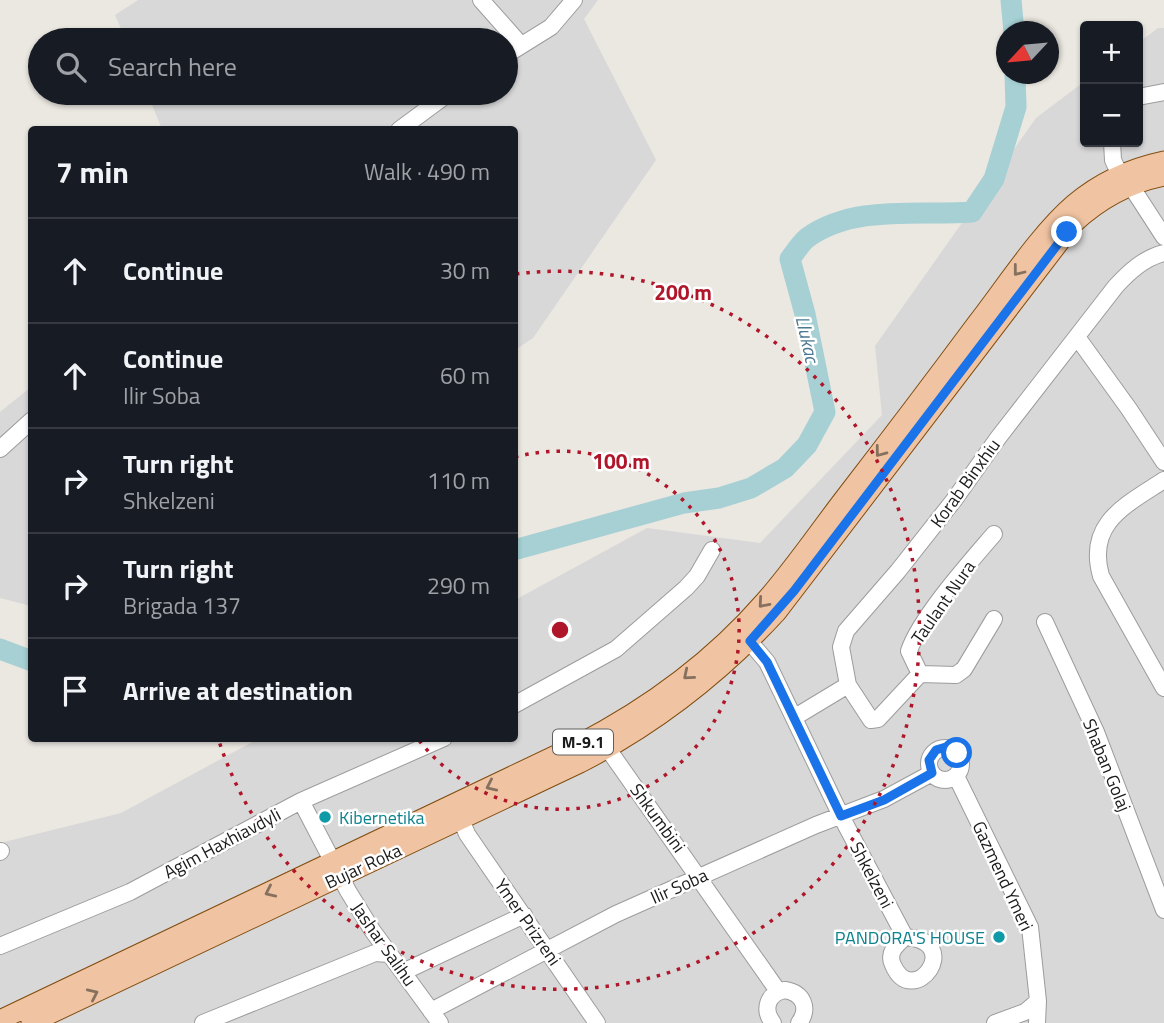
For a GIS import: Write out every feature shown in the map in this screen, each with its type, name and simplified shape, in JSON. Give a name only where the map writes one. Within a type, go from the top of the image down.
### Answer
[{"type":"main road","name":"M-9.1","points":[[745,635],[786,576],[1056,222],[1083,197],[1164,161]]},
{"type":"main road","name":"M-9.1","points":[[1125,180],[1164,176]]},
{"type":"main road","name":"Bujar Roka","points":[[0,1020],[335,869],[461,820],[608,749],[689,696],[745,635]]},
{"type":"main road","name":"Bujar Roka","points":[[32,1023],[604,731],[745,635]]},
{"type":"street","points":[[481,0],[506,28]]},
{"type":"street","points":[[518,47],[551,27],[574,0]]},
{"type":"street","points":[[518,42],[521,45]]},
{"type":"street","points":[[1143,96],[1164,92]]},
{"type":"street","points":[[404,126],[433,105]]},
{"type":"street","points":[[1112,147],[1113,160],[1164,237]]},
{"type":"street","name":"Korab Binxhiu","points":[[848,685],[841,647],[846,631],[954,500],[1089,318],[1129,272],[1154,256],[1164,253]]},
{"type":"street","points":[[1077,337],[1164,462]]},
{"type":"street","points":[[0,449],[28,424]]},
{"type":"street","points":[[1164,480],[1107,521],[1097,548],[1097,561],[1101,576],[1164,688]]},
{"type":"street","name":"Taulant Nura","points":[[920,674],[909,651],[912,643],[927,619],[994,534]]},
{"type":"street","points":[[518,703],[616,649],[686,588],[697,576],[712,550]]},
{"type":"street","points":[[795,717],[848,685],[871,720],[878,719],[920,674],[956,675],[964,669],[994,619]]},
{"type":"street","name":"Shaban Golaj","points":[[1045,622],[1096,732],[1164,910]]},
{"type":"street","name":"Shkelzeni","points":[[745,635],[767,662],[841,816],[905,937]]},
{"type":"street","name":"Agim Haxhiavdyli","points":[[0,946],[130,892],[301,801],[435,742]]},
{"type":"street","points":[[946,747],[955,751],[960,759],[960,769],[956,776],[942,780],[932,773],[929,764],[932,754],[946,747]]},
{"type":"street","name":"Shkumbini","points":[[608,749],[778,991],[793,991],[804,1002],[804,1016],[799,1023]]},
{"type":"street","name":"Ilir Soba","points":[[435,1017],[615,914],[699,876],[884,800],[932,773]]},
{"type":"street","name":"Gazmend Ymeri","points":[[956,776],[1030,927],[1038,1001],[1037,1023]]},
{"type":"street","name":"Bujar Roka","points":[[301,801],[335,869]]},
{"type":"street","name":"Ymer Prizreni","points":[[461,820],[467,834],[597,1023]]},
{"type":"street","name":"Jashar Salihu","points":[[335,869],[389,954],[435,1017]]},
{"type":"street","points":[[403,972],[524,915]]},
{"type":"street","points":[[203,1023],[375,953],[389,954]]},
{"type":"street","points":[[773,1023],[767,1011],[768,1003],[771,996],[778,991]]},
{"type":"street","points":[[995,1023],[1025,1012],[1038,1001]]},
{"type":"shaded area","points":[[138,0],[598,0],[584,19],[656,160],[533,338],[518,348],[518,126],[161,126],[152,105],[518,105],[518,28],[121,28],[115,15]]},
{"type":"shaded area","points":[[1158,28],[1164,28],[1164,1023],[0,1023],[0,843],[121,813],[252,742],[518,742],[518,598],[647,528],[760,543],[882,415],[875,346],[1036,118],[1080,85],[1080,147],[1143,147],[1143,39]]},
{"type":"shaded area","points":[[28,389],[28,605],[0,598],[0,412]]},
{"type":"waterway","name":"Llukac","points":[[1011,0],[1013,21]]},
{"type":"waterway","name":"Llukac","points":[[518,549],[684,503],[719,498],[751,488],[785,468],[807,445],[825,412],[805,314],[790,259],[807,238],[825,227],[845,220],[887,214],[972,212],[994,179],[1016,107],[1015,84]]},
{"type":"waterway","name":"Llukac","points":[[0,649],[28,660]]},
{"type":"place","name":"Kibernetika","points":[[325,817]]},
{"type":"place","name":"PANDORA'S HOUSE","points":[[999,937]]},
{"type":"route","points":[[957,753],[946,747],[936,750],[929,760],[932,773],[884,800],[841,816],[767,662],[750,641],[794,591],[1067,232]]}]
